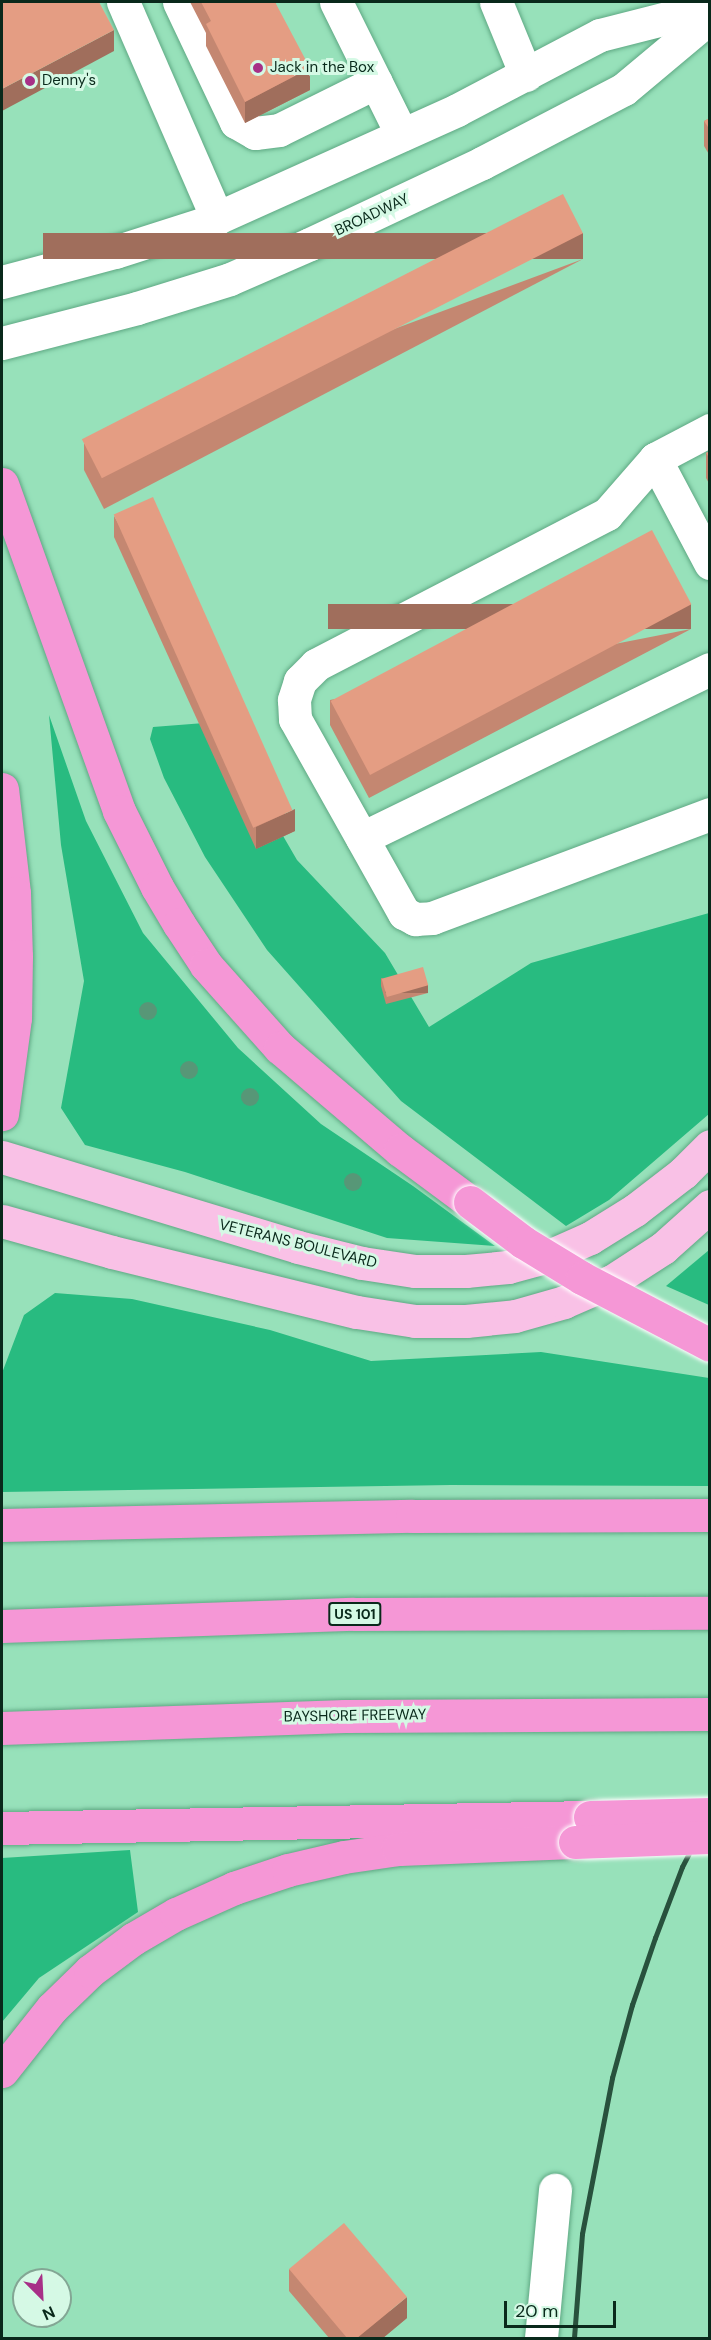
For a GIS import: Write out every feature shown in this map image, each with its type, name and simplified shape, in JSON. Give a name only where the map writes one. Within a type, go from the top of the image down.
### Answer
[{"type":"highway","points":[[2,484],[119,811],[179,924],[206,965],[280,1048],[400,1150],[523,1242],[582,1278],[710,1346]]},
{"type":"highway","points":[[2,789],[14,893],[16,956],[15,1018],[2,1114]]},
{"type":"highway","points":[[2,1525],[412,1516],[710,1515]]},
{"type":"highway","name":"US 101","points":[[2,1626],[353,1614],[710,1612]]},
{"type":"highway","name":"BAYSHORE FREEWAY","points":[[2,1728],[345,1716],[710,1714]]},
{"type":"highway","points":[[2,2072],[52,2008],[90,1971],[133,1939],[176,1914],[234,1888],[288,1870],[344,1857],[710,1814]]},
{"type":"highway","points":[[2,1828],[583,1829],[710,1837]]},
{"type":"main road","name":"VETERANS BOULEVARD","points":[[2,1157],[298,1247],[362,1263],[415,1271],[466,1271],[508,1267],[549,1256],[590,1238],[643,1204],[683,1173],[710,1146]]},
{"type":"main road","points":[[2,1221],[123,1255],[357,1312],[415,1321],[466,1321],[514,1316],[564,1302],[612,1281],[663,1248],[710,1206]]},
{"type":"street","points":[[123,2],[217,218]]},
{"type":"street","points":[[179,2],[236,123],[255,134],[279,130],[376,82]]},
{"type":"street","points":[[336,2],[402,135]]},
{"type":"street","points":[[496,2],[526,75]]},
{"type":"street","name":"BROADWAY","points":[[2,282],[115,252],[217,218],[402,135],[526,75],[600,35],[675,16],[710,16]]},
{"type":"street","name":"BROADWAY","points":[[2,343],[137,308],[220,282],[310,244],[482,164],[624,89],[710,16]]},
{"type":"street","points":[[710,430],[655,459],[607,514],[316,665],[300,681],[294,700],[295,719],[404,913],[415,919],[432,918],[710,814]]},
{"type":"street","points":[[655,459],[710,563]]},
{"type":"street","points":[[362,838],[710,669]]},
{"type":"street","points":[[541,2338],[555,2190]]},
{"type":"green space","points":[[49,715],[86,821],[143,933],[238,1048],[321,1124],[413,1186],[495,1246],[387,1238],[185,1172],[85,1145],[61,1108],[84,981],[61,845]]},
{"type":"green space","points":[[217,722],[297,860],[385,953],[429,1027],[531,963],[709,913],[709,1114],[609,1200],[566,1226],[401,1101],[267,950],[205,857],[164,778],[150,739],[153,727]]},
{"type":"green space","points":[[709,1250],[709,1305],[666,1286]]},
{"type":"green space","points":[[55,1293],[132,1299],[270,1330],[371,1361],[541,1352],[709,1378],[709,1486],[451,1485],[2,1492],[2,1373],[24,1315]]},
{"type":"green space","points":[[130,1850],[138,1912],[39,1978],[2,2022],[2,1858]]},
{"type":"building","name":"Denny's","points":[[2,2],[99,2],[114,30],[2,89]]},
{"type":"building","name":"Jack in the Box","points":[[201,2],[275,2],[310,68],[245,102],[206,24],[211,21]]},
{"type":"building","points":[[710,118],[710,130],[704,121]]},
{"type":"building","points":[[563,194],[583,233],[102,478],[82,439]]},
{"type":"building","points":[[153,497],[293,810],[253,828],[114,514]]},
{"type":"building","points":[[652,530],[691,604],[370,775],[331,701]]},
{"type":"building","points":[[423,967],[428,985],[387,997],[382,979]]},
{"type":"building","points":[[344,2223],[407,2297],[357,2338],[347,2338],[289,2269]]},
{"type":"railway","points":[[574,2338],[582,2234],[612,2078],[632,2005],[655,1938],[682,1867],[710,1812]]},
{"type":"place","name":"Jack in the Box","points":[[258,68]]},
{"type":"place","name":"Denny's","points":[[30,81]]}]
